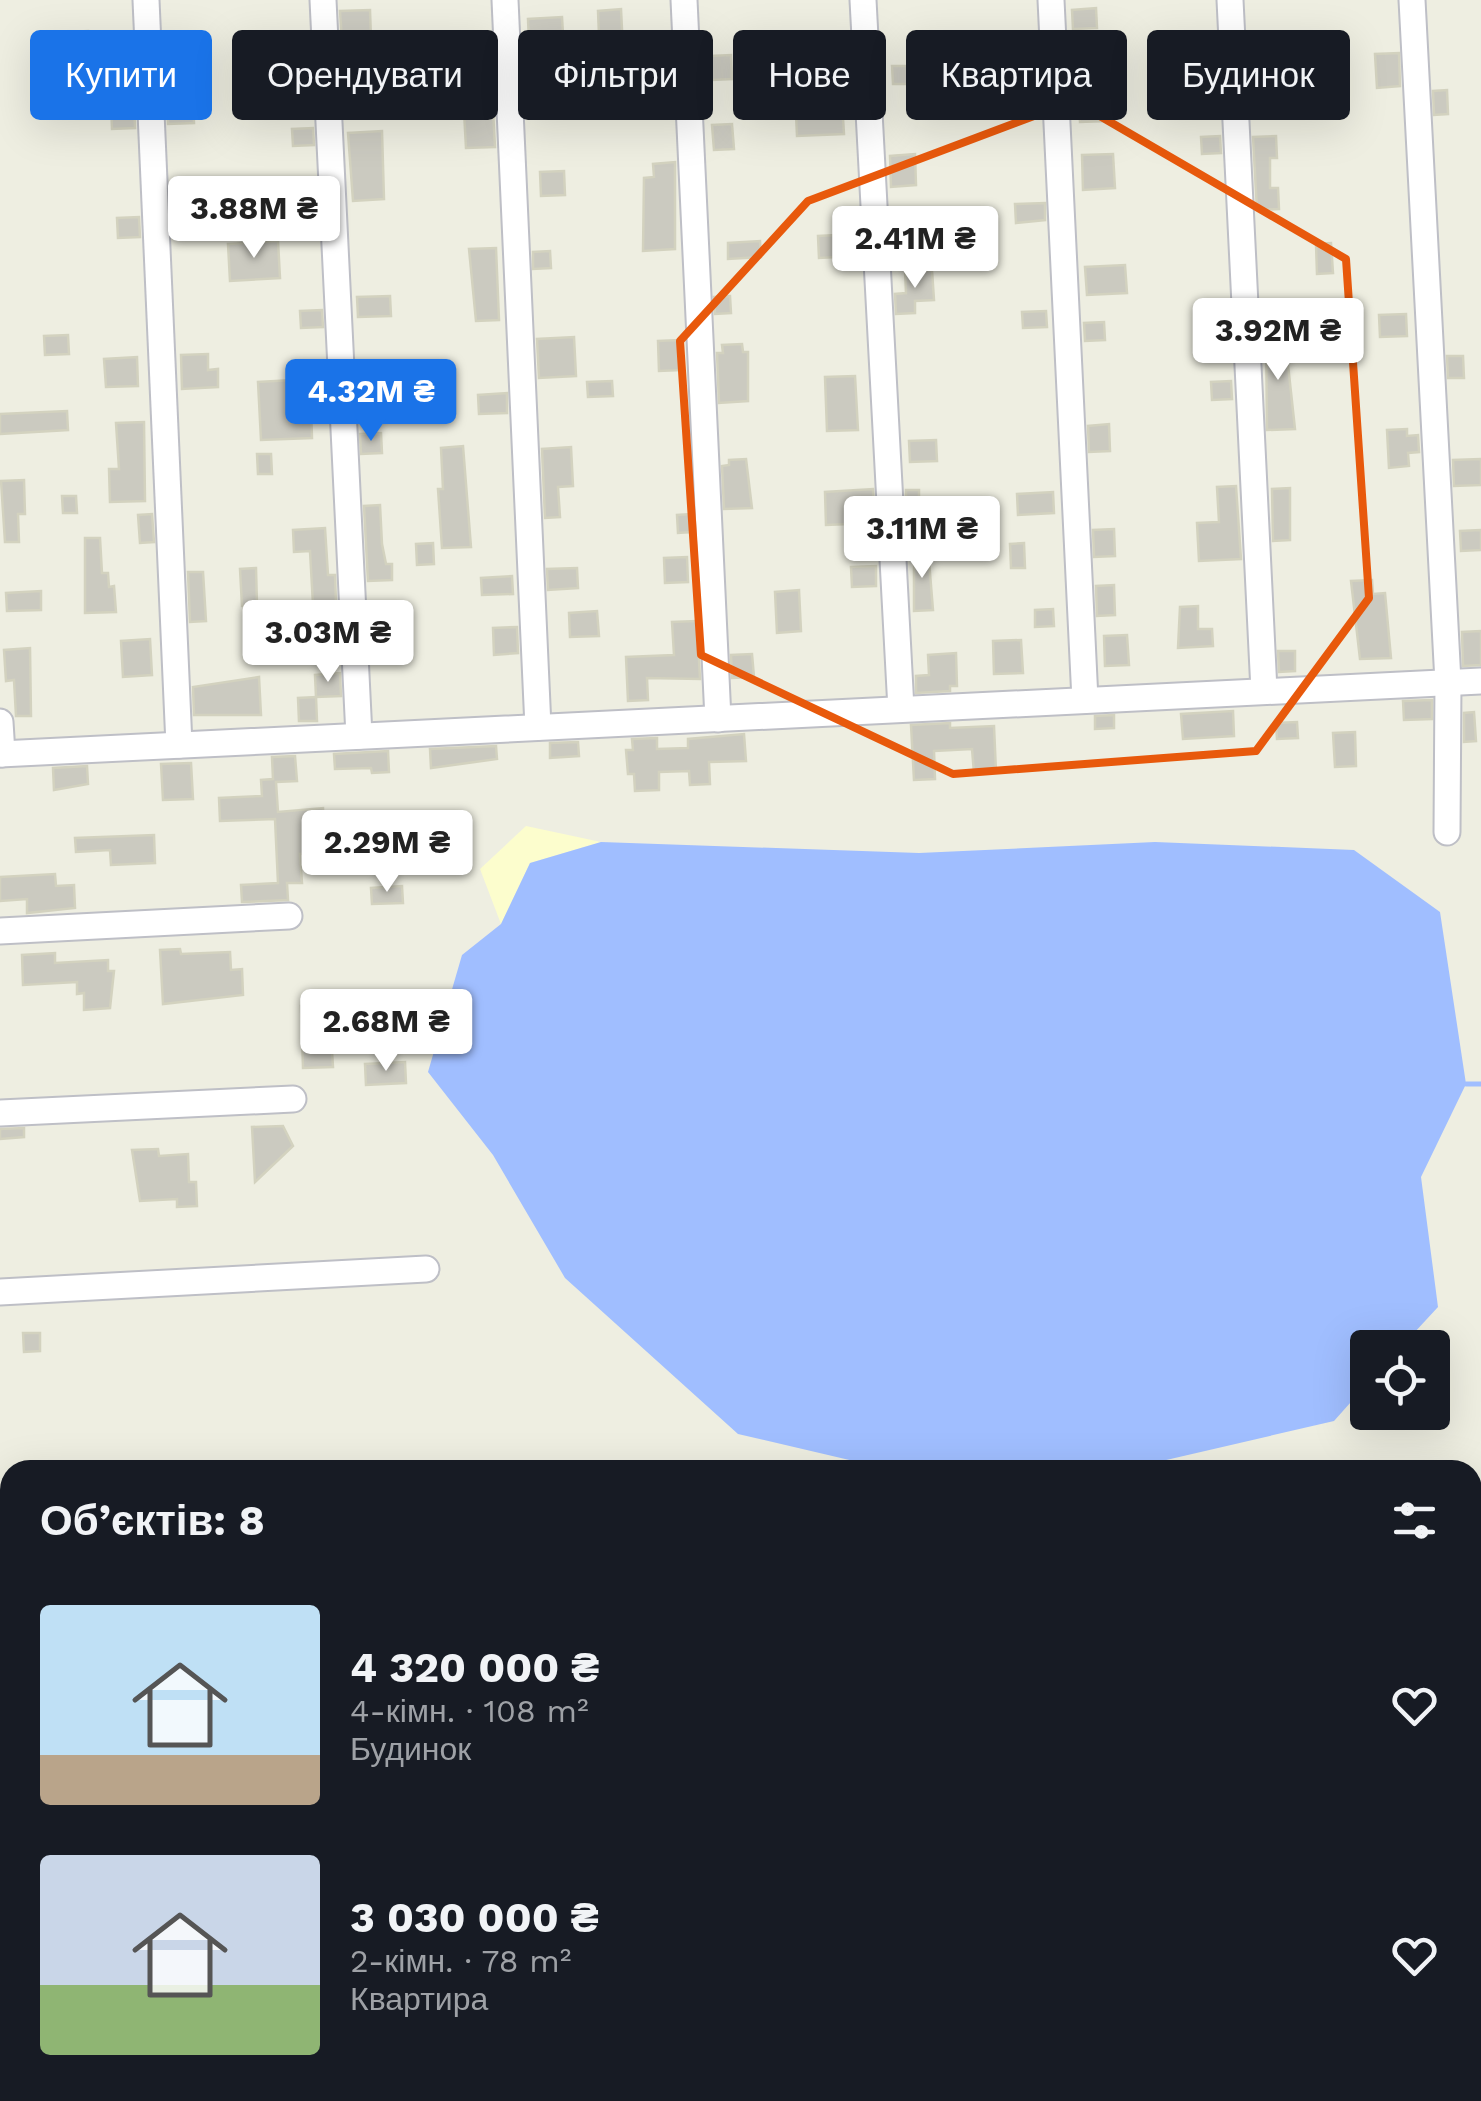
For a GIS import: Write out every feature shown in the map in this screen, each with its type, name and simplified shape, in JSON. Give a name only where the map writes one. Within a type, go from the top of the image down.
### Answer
[{"type":"street","points":[[146,0],[179,745]]},
{"type":"street","points":[[323,0],[359,736]]},
{"type":"street","points":[[504,0],[538,728]]},
{"type":"street","points":[[684,0],[718,718]]},
{"type":"street","points":[[864,0],[902,710]]},
{"type":"street","points":[[1051,0],[1085,700]]},
{"type":"street","points":[[1230,0],[1264,692]]},
{"type":"street","points":[[1412,0],[1448,682],[1446,832]]},
{"type":"street","points":[[0,722],[1,754],[1481,681]]},
{"type":"street","points":[[0,931],[289,916]]},
{"type":"street","points":[[0,1113],[293,1099]]},
{"type":"street","points":[[0,1292],[426,1270]]},
{"type":"highlighted area","points":[[1074,101],[1346,259],[1369,598],[1256,751],[953,774],[701,655],[680,341],[808,201]]},
{"type":"sand","points":[[526,826],[601,842],[530,863],[501,924],[480,869]]},
{"type":"water","points":[[601,842],[919,853],[1155,842],[1354,850],[1440,912],[1466,1084],[1421,1177],[1438,1307],[1417,1330],[1350,1330],[1350,1403],[1334,1421],[1166,1460],[849,1460],[738,1434],[565,1278],[493,1155],[428,1072],[462,955],[501,924],[530,863]]},
{"type":"building","points":[[1096,8],[1097,28],[1073,29],[1072,10]]},
{"type":"building","points":[[621,9],[622,30],[599,30],[598,11]]},
{"type":"building","points":[[370,10],[371,30],[341,30],[340,11]]},
{"type":"building","points":[[562,17],[563,30],[528,30],[528,19]]},
{"type":"building","points":[[1399,53],[1400,86],[1377,88],[1375,54]]},
{"type":"building","points":[[731,55],[732,79],[713,80],[713,56]]},
{"type":"building","points":[[892,66],[906,66],[906,84],[893,84]]},
{"type":"building","points":[[1447,90],[1448,114],[1434,115],[1433,91]]},
{"type":"building","points":[[112,120],[135,120],[135,128],[112,129]]},
{"type":"building","points":[[168,120],[194,120],[194,123],[168,124]]},
{"type":"building","points":[[464,120],[494,120],[495,147],[466,148]]},
{"type":"building","points":[[796,120],[843,120],[844,134],[797,136]]},
{"type":"building","points":[[732,124],[734,149],[714,150],[712,125]]},
{"type":"building","points":[[313,128],[314,145],[293,146],[292,129]]},
{"type":"building","points":[[382,131],[384,199],[353,201],[348,133]]},
{"type":"building","points":[[1220,136],[1221,153],[1202,154],[1201,137]]},
{"type":"building","points":[[1276,136],[1277,158],[1270,158],[1270,188],[1278,188],[1279,209],[1257,210],[1253,137]]},
{"type":"building","points":[[915,154],[916,185],[891,187],[890,156]]},
{"type":"building","points":[[1113,154],[1115,188],[1083,190],[1082,155]]},
{"type":"building","points":[[675,162],[675,249],[643,251],[644,178],[654,177],[653,164]]},
{"type":"building","points":[[564,171],[565,195],[541,196],[540,172]]},
{"type":"building","points":[[1045,203],[1045,220],[1016,223],[1015,204]]},
{"type":"building","points":[[185,213],[203,213],[204,236],[173,238],[172,223],[186,222]]},
{"type":"building","points":[[139,217],[140,237],[118,238],[117,218]]},
{"type":"building","points":[[856,234],[857,256],[819,258],[818,236]]},
{"type":"building","points":[[278,241],[280,278],[230,281],[228,244]]},
{"type":"building","points":[[760,241],[761,257],[728,259],[728,243]]},
{"type":"building","points":[[1331,243],[1333,273],[1317,274],[1316,244]]},
{"type":"building","points":[[496,248],[499,320],[476,321],[469,249]]},
{"type":"building","points":[[550,251],[551,268],[533,269],[533,252]]},
{"type":"building","points":[[1125,265],[1127,293],[1087,295],[1085,267]]},
{"type":"building","points":[[932,270],[934,300],[915,301],[915,313],[896,314],[895,294],[906,293],[905,271]]},
{"type":"building","points":[[390,296],[391,316],[358,317],[357,297]]},
{"type":"building","points":[[730,296],[731,313],[715,314],[714,297]]},
{"type":"building","points":[[1223,304],[1225,341],[1200,342],[1203,305]]},
{"type":"building","points":[[322,310],[323,327],[301,328],[300,311]]},
{"type":"building","points":[[1046,311],[1047,327],[1023,328],[1022,312]]},
{"type":"building","points":[[1406,314],[1407,336],[1380,337],[1379,315]]},
{"type":"building","points":[[1104,322],[1105,340],[1085,341],[1084,323]]},
{"type":"building","points":[[1284,328],[1295,429],[1267,430],[1266,329]]},
{"type":"building","points":[[68,335],[69,354],[45,355],[44,336]]},
{"type":"building","points":[[574,337],[576,376],[539,378],[537,339]]},
{"type":"building","points":[[680,340],[681,370],[659,371],[658,341]]},
{"type":"building","points":[[742,344],[743,352],[748,352],[748,401],[719,403],[717,353],[723,353],[722,345]]},
{"type":"building","points":[[208,354],[208,370],[218,369],[218,387],[182,389],[181,355]]},
{"type":"building","points":[[1447,356],[1463,356],[1464,378],[1448,378]]},
{"type":"building","points":[[137,357],[138,386],[106,387],[104,359]]},
{"type":"building","points":[[855,376],[858,430],[827,431],[825,377]]},
{"type":"building","points":[[292,380],[294,408],[311,407],[312,438],[261,440],[258,382]]},
{"type":"building","points":[[612,381],[613,396],[588,397],[587,382]]},
{"type":"building","points":[[1231,381],[1232,399],[1212,400],[1211,382]]},
{"type":"building","points":[[507,393],[507,413],[479,414],[478,395]]},
{"type":"building","points":[[67,411],[68,430],[0,434],[0,414]]},
{"type":"building","points":[[144,422],[145,501],[110,502],[109,469],[119,469],[116,423]]},
{"type":"building","points":[[1109,424],[1110,451],[1089,452],[1088,426]]},
{"type":"building","points":[[1407,429],[1407,436],[1418,435],[1419,452],[1408,453],[1409,466],[1389,468],[1387,430]]},
{"type":"building","points":[[381,433],[382,453],[361,454],[360,434]]},
{"type":"building","points":[[936,440],[937,461],[910,462],[909,441]]},
{"type":"building","points":[[463,446],[471,547],[442,548],[438,489],[443,489],[441,448]]},
{"type":"building","points":[[571,447],[573,486],[558,487],[560,517],[545,518],[542,449]]},
{"type":"building","points":[[257,454],[271,454],[272,474],[258,474]]},
{"type":"building","points":[[746,459],[752,508],[724,509],[722,466],[729,465],[729,460]]},
{"type":"building","points":[[1481,459],[1481,485],[1454,486],[1453,460]]},
{"type":"building","points":[[24,480],[25,514],[18,514],[19,542],[5,542],[1,481]]},
{"type":"building","points":[[1236,486],[1241,559],[1199,561],[1197,523],[1219,522],[1217,487]]},
{"type":"building","points":[[1290,488],[1290,540],[1273,541],[1272,489]]},
{"type":"building","points":[[873,489],[875,523],[826,525],[825,492]]},
{"type":"building","points":[[906,490],[919,490],[919,505],[906,505]]},
{"type":"building","points":[[1053,492],[1054,513],[1018,515],[1017,494]]},
{"type":"building","points":[[62,496],[76,496],[77,513],[63,513]]},
{"type":"building","points":[[380,505],[382,544],[386,564],[392,564],[392,580],[368,581],[364,506]]},
{"type":"building","points":[[152,514],[154,542],[140,543],[138,515]]},
{"type":"building","points":[[691,514],[692,532],[678,533],[677,515]]},
{"type":"building","points":[[325,528],[328,575],[335,575],[336,603],[313,605],[310,551],[294,552],[293,530]]},
{"type":"building","points":[[1114,529],[1115,556],[1094,557],[1093,530]]},
{"type":"building","points":[[1481,530],[1481,550],[1461,551],[1460,531]]},
{"type":"building","points":[[85,538],[100,538],[102,573],[108,573],[109,587],[114,586],[116,612],[85,613]]},
{"type":"building","points":[[433,543],[434,564],[417,565],[416,544]]},
{"type":"building","points":[[1024,543],[1025,568],[1011,568],[1010,544]]},
{"type":"building","points":[[928,548],[933,610],[914,611],[914,549]]},
{"type":"building","points":[[687,557],[688,582],[665,583],[664,558]]},
{"type":"building","points":[[876,566],[876,586],[852,587],[851,567]]},
{"type":"building","points":[[256,568],[257,605],[242,606],[240,569]]},
{"type":"building","points":[[577,568],[578,588],[548,590],[547,569]]},
{"type":"building","points":[[188,572],[203,572],[206,621],[190,622]]},
{"type":"building","points":[[512,576],[513,594],[482,595],[481,578]]},
{"type":"building","points":[[1372,580],[1373,594],[1385,593],[1391,658],[1360,659],[1351,581]]},
{"type":"building","points":[[1114,585],[1115,615],[1097,616],[1096,586]]},
{"type":"building","points":[[799,590],[801,631],[777,633],[775,592]]},
{"type":"building","points":[[41,591],[41,610],[7,611],[6,593]]},
{"type":"building","points":[[1198,606],[1198,629],[1212,629],[1213,646],[1178,648],[1180,607]]},
{"type":"building","points":[[1053,609],[1054,626],[1035,627],[1035,610]]},
{"type":"building","points":[[597,611],[599,636],[570,637],[569,613]]},
{"type":"building","points":[[697,621],[700,679],[647,678],[648,700],[628,701],[626,657],[674,655],[672,622]]},
{"type":"building","points":[[517,627],[518,653],[494,655],[493,628]]},
{"type":"building","points":[[1481,631],[1481,665],[1463,666],[1462,632]]},
{"type":"building","points":[[1127,635],[1129,665],[1105,666],[1104,636]]},
{"type":"building","points":[[150,639],[152,675],[123,677],[121,641]]},
{"type":"building","points":[[408,640],[409,657],[388,658],[387,641]]},
{"type":"building","points":[[1021,640],[1023,673],[994,674],[993,641]]},
{"type":"building","points":[[30,648],[31,716],[16,716],[14,680],[6,681],[4,650]]},
{"type":"building","points":[[1278,651],[1295,651],[1295,671],[1279,672]]},
{"type":"building","points":[[956,653],[957,686],[950,686],[950,691],[916,693],[916,676],[929,675],[928,655]]},
{"type":"building","points":[[752,654],[754,677],[732,678],[731,655]]},
{"type":"building","points":[[340,673],[341,696],[316,697],[315,675]]},
{"type":"building","points":[[259,677],[261,715],[194,715],[193,687]]},
{"type":"building","points":[[316,697],[317,721],[299,721],[298,698]]},
{"type":"building","points":[[1432,700],[1432,719],[1404,720],[1403,701]]},
{"type":"building","points":[[1233,711],[1234,736],[1183,739],[1181,714]]},
{"type":"building","points":[[1474,712],[1476,741],[1464,742],[1464,713]]},
{"type":"building","points":[[1114,715],[1114,728],[1095,729],[1095,716]]},
{"type":"building","points":[[1297,722],[1298,738],[1277,739],[1276,723]]},
{"type":"building","points":[[950,723],[950,728],[994,726],[996,772],[974,773],[972,749],[934,751],[935,779],[914,780],[911,725]]},
{"type":"building","points":[[1355,732],[1356,766],[1335,767],[1333,733]]},
{"type":"building","points":[[744,734],[746,761],[709,762],[710,784],[690,785],[689,771],[659,772],[659,790],[635,791],[634,774],[628,774],[626,750],[633,750],[632,739],[657,738],[657,749],[688,748],[688,739]]},
{"type":"building","points":[[578,742],[579,756],[550,758],[550,743]]},
{"type":"building","points":[[496,746],[497,759],[431,768],[430,749]]},
{"type":"building","points":[[388,751],[389,772],[335,769],[334,754]]},
{"type":"building","points":[[295,756],[297,781],[276,782],[278,812],[323,808],[324,832],[336,831],[337,852],[300,854],[302,883],[287,883],[288,900],[242,902],[241,885],[278,883],[275,819],[220,821],[219,798],[262,796],[261,780],[273,779],[272,757]]},
{"type":"building","points":[[191,763],[193,799],[163,800],[161,764]]},
{"type":"building","points":[[87,766],[88,784],[54,790],[53,768]]},
{"type":"building","points":[[154,835],[155,863],[111,865],[110,850],[76,852],[75,838]]},
{"type":"building","points":[[55,874],[56,886],[74,885],[75,908],[27,913],[27,899],[0,901],[0,877]]},
{"type":"building","points":[[402,886],[403,903],[372,904],[371,888]]},
{"type":"building","points":[[180,949],[181,954],[230,952],[231,970],[242,969],[243,995],[163,1004],[160,950]]},
{"type":"building","points":[[55,953],[55,963],[108,960],[108,971],[114,971],[110,1008],[84,1010],[84,993],[77,994],[77,982],[23,985],[22,955]]},
{"type":"building","points":[[346,1004],[347,1034],[331,1035],[333,1067],[303,1068],[301,1006]]},
{"type":"building","points":[[405,1062],[406,1083],[366,1085],[365,1064]]},
{"type":"building","points":[[283,1126],[293,1146],[255,1182],[252,1127]]},
{"type":"building","points":[[24,1128],[24,1137],[0,1139],[0,1129]]},
{"type":"building","points":[[158,1149],[159,1156],[188,1154],[189,1182],[196,1182],[197,1206],[177,1207],[177,1199],[140,1201],[132,1150]]},
{"type":"building","points":[[23,1333],[40,1333],[40,1351],[24,1352]]},
{"type":"waterway","points":[[1466,1084],[1481,1084]]}]
